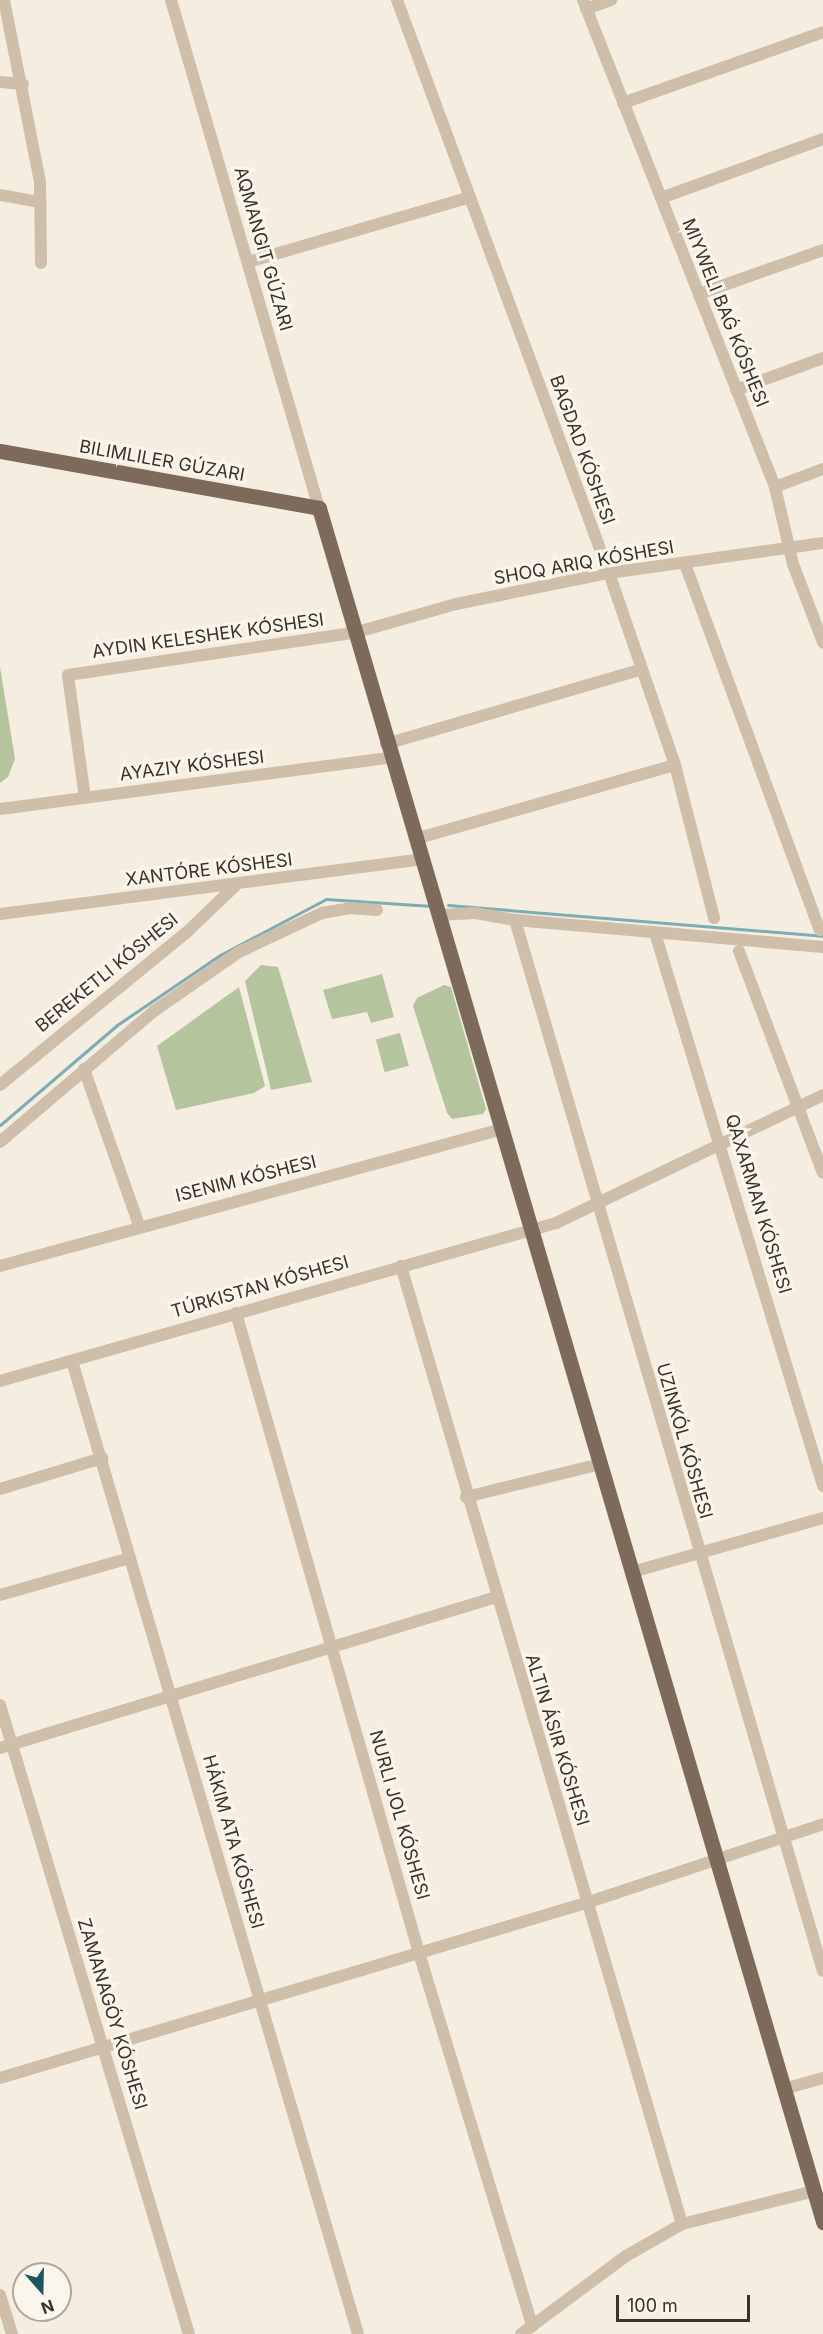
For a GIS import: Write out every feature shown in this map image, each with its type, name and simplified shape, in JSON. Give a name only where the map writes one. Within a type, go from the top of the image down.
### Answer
[{"type":"main road","points":[[0,451],[319,508],[388,751],[439,915],[823,2222]]},
{"type":"street","points":[[4,0],[23,84],[40,202],[41,263]]},
{"type":"street","points":[[171,0],[319,508]]},
{"type":"street","name":"BAGDAD KÓSHESI","points":[[397,0],[609,573],[639,670],[675,765],[714,918]]},
{"type":"street","points":[[585,4],[611,0]]},
{"type":"street","name":"MIYWELI BAǴ KÓSHESI","points":[[585,4],[775,487],[789,548],[823,642]]},
{"type":"street","points":[[624,103],[823,32]]},
{"type":"street","points":[[0,82],[23,84]]},
{"type":"street","points":[[661,198],[823,139]]},
{"type":"street","points":[[0,195],[40,202]]},
{"type":"street","points":[[248,262],[470,197]]},
{"type":"street","points":[[699,294],[823,250]]},
{"type":"street","points":[[736,390],[823,358]]},
{"type":"street","points":[[775,487],[823,469]]},
{"type":"street","points":[[85,798],[68,675],[354,633],[456,604],[609,573],[823,543]]},
{"type":"street","points":[[686,564],[820,930]]},
{"type":"street","name":"AYAZIY KÓSHESI","points":[[0,809],[388,751],[639,670]]},
{"type":"street","points":[[414,838],[675,765]]},
{"type":"street","name":"XANTÓRE KÓSHESI","points":[[0,914],[421,859]]},
{"type":"street","name":"BEREKETLI KÓSHESI","points":[[0,1085],[186,933],[235,885]]},
{"type":"street","points":[[0,1142],[154,1011],[239,952],[322,913],[349,908],[377,910]]},
{"type":"street","points":[[439,915],[475,913],[515,920],[823,947]]},
{"type":"street","points":[[515,920],[699,1556],[823,1971]]},
{"type":"street","name":"QAXARMAN KÓSHESI","points":[[655,933],[721,1142],[823,1486]]},
{"type":"street","points":[[739,951],[823,1173]]},
{"type":"street","points":[[84,1069],[139,1225]]},
{"type":"street","name":"TÚRKISTAN KÓSHESI","points":[[0,1382],[531,1228],[556,1223],[823,1095]]},
{"type":"street","name":"ISENIM KÓSHESI","points":[[0,1266],[139,1225],[502,1129]]},
{"type":"street","points":[[401,1266],[466,1497],[682,2224]]},
{"type":"street","points":[[236,1313],[419,1953],[532,2326]]},
{"type":"street","name":"HÁKIM ATA KÓSHESI","points":[[72,1361],[358,2334]]},
{"type":"street","points":[[0,1489],[102,1458]]},
{"type":"street","points":[[466,1497],[600,1464]]},
{"type":"street","points":[[632,1572],[699,1556],[823,1518]]},
{"type":"street","points":[[0,1594],[130,1557]]},
{"type":"street","points":[[6,1747],[496,1597]]},
{"type":"street","name":"ZAMANAGÓY KÓSHESI","points":[[0,1705],[6,1747],[103,2047],[189,2334]]},
{"type":"street","points":[[0,2078],[586,1903],[823,1824]]},
{"type":"street","points":[[784,2090],[823,2078]]},
{"type":"street","points":[[521,2334],[626,2256],[682,2224],[814,2191]]},
{"type":"street","points":[[0,2295],[12,2334]]},
{"type":"green space","points":[[0,667],[15,759],[8,777],[0,783]]},
{"type":"green space","points":[[261,965],[278,967],[312,1082],[271,1090],[245,981]]},
{"type":"green space","points":[[382,974],[394,1017],[371,1023],[367,1012],[332,1019],[323,990]]},
{"type":"green space","points":[[444,985],[451,987],[486,1109],[483,1114],[452,1119],[447,1113],[413,1006],[417,998]]},
{"type":"green space","points":[[239,987],[265,1086],[254,1093],[176,1110],[157,1046]]},
{"type":"green space","points":[[400,1033],[409,1066],[385,1072],[376,1039]]},
{"type":"waterway","points":[[0,1125],[117,1025],[220,955],[326,899],[432,906]]},
{"type":"waterway","points":[[448,905],[823,936]]}]
